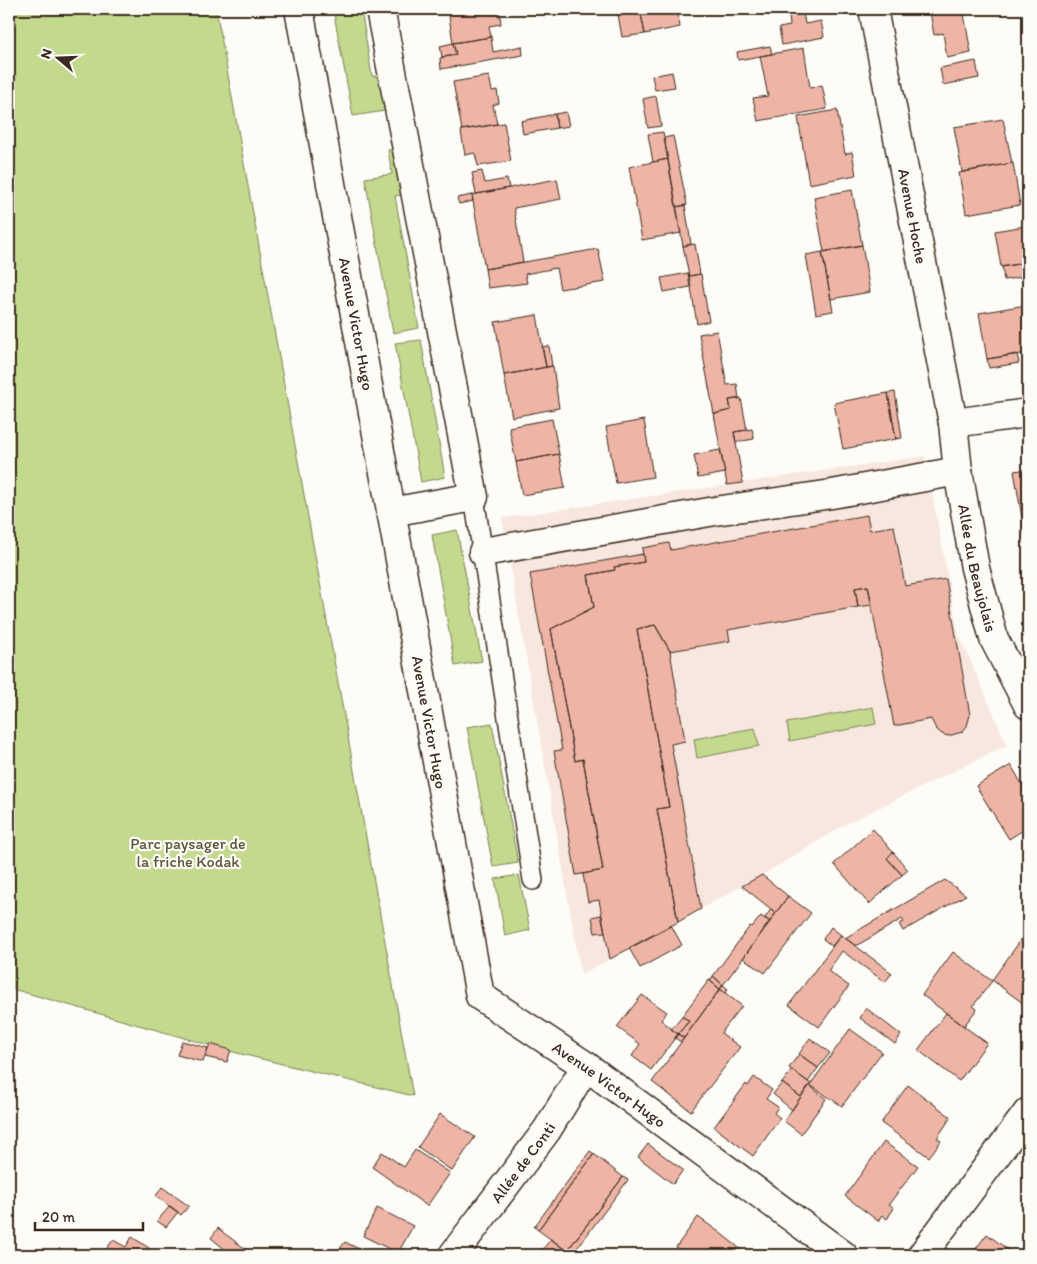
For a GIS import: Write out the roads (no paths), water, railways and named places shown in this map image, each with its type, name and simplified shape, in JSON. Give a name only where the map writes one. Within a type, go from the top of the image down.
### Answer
[{"type":"street","name":"Avenue Victor Hugo","points":[[299,9],[480,996],[586,1066],[843,1255]]},
{"type":"street","points":[[380,9],[474,497],[391,512]]},
{"type":"street","name":"Avenue Hoche","points":[[874,9],[952,423]]},
{"type":"street","points":[[952,423],[1028,412]]},
{"type":"street","name":"Allée du Beaujolais","points":[[952,423],[958,471],[975,568],[994,639],[1028,705]]},
{"type":"street","points":[[482,552],[715,511],[832,494],[958,471]]},
{"type":"street","name":"Allée de Conti","points":[[453,1255],[547,1130],[586,1066]]},
{"type":"street","points":[[922,1255],[1028,1112]]},
{"type":"lane","points":[[474,497],[533,880]]},
{"type":"park label","name":"Parc paysager de la friche Kodak","points":[[188,852]]}]
